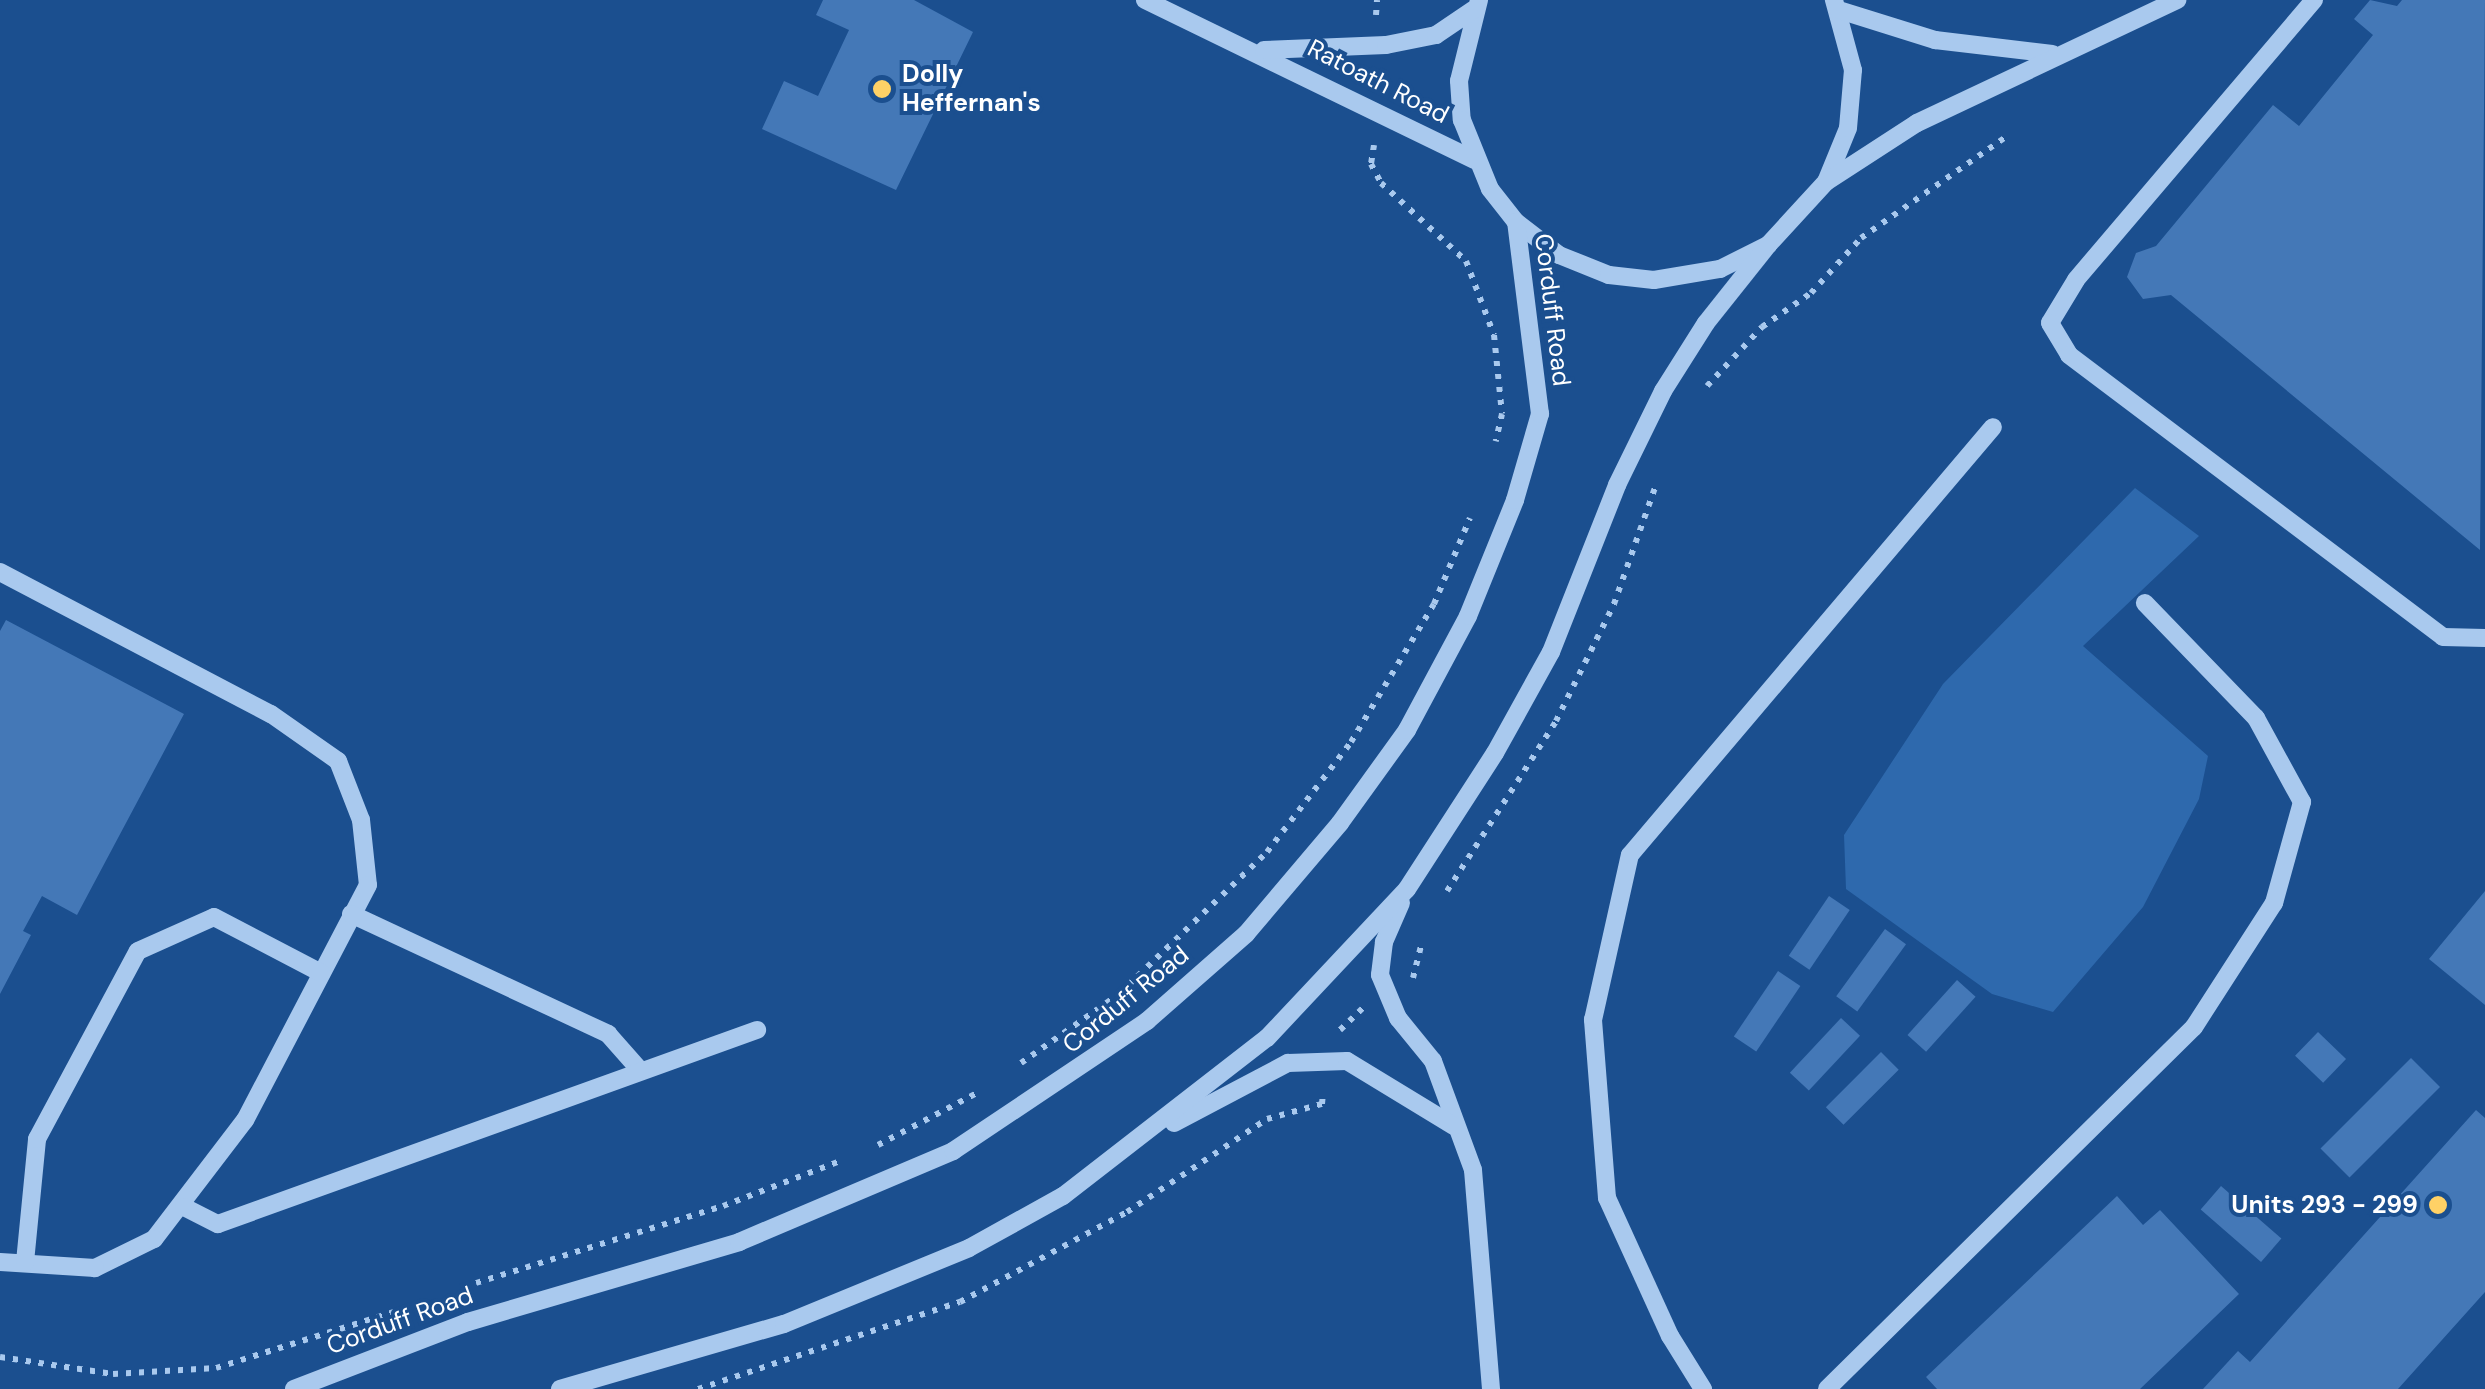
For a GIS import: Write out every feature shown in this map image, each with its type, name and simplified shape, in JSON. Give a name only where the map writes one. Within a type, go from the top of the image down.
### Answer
[{"type":"street","name":"Ratoath Road","points":[[1144,0],[1258,50],[1474,160]]},
{"type":"street","points":[[1492,1389],[1481,1217],[1473,1170],[1433,1061],[1398,1018],[1380,975],[1384,942],[1407,889],[1550,652],[1616,486],[1664,391],[1706,322],[1768,245],[1826,182],[1917,123],[2052,54],[2116,32],[2177,0]]},
{"type":"street","points":[[2314,0],[2076,280],[2050,323],[2068,355],[2443,637],[2485,638]]},
{"type":"street","name":"Ratoath Road","points":[[1258,50],[1386,45],[1436,34],[1476,5]]},
{"type":"street","points":[[1476,5],[1458,82],[1474,160],[1516,222],[1559,254],[1608,275],[1654,280],[1720,269],[1768,245]]},
{"type":"street","points":[[1826,182],[1843,145],[1851,89],[1836,5],[1935,40],[2052,54]]},
{"type":"street","name":"Corduff Road","points":[[294,1389],[468,1322],[739,1242],[953,1151],[1147,1022],[1246,934],[1340,823],[1406,730],[1468,616],[1516,500],[1540,414],[1516,222]]},
{"type":"street","points":[[1703,1389],[1670,1336],[1607,1198],[1593,1020],[1630,854],[1993,427]]},
{"type":"street","points":[[0,572],[271,714],[338,761],[361,820],[368,885],[245,1120],[184,1207],[154,1239],[95,1268],[0,1262]]},
{"type":"street","points":[[1828,1389],[2194,1027],[2274,903],[2302,802],[2256,718],[2145,603]]},
{"type":"street","points":[[560,1389],[784,1324],[969,1248],[1063,1196],[1140,1141],[1267,1038],[1407,889]]},
{"type":"street","points":[[351,914],[608,1034],[639,1069]]},
{"type":"street","points":[[24,1262],[37,1139],[138,951],[214,917],[321,973]]},
{"type":"street","points":[[184,1207],[218,1224],[639,1069],[757,1030]]},
{"type":"street","points":[[1140,1141],[1288,1063],[1348,1061],[1454,1126]]},
{"type":"path","points":[[1371,164],[1381,183],[1466,261],[1494,335],[1502,414],[1492,459]]},
{"type":"path","points":[[1014,1068],[1118,994],[1266,852],[1350,742],[1424,620],[1474,506]]},
{"type":"path","points":[[869,1150],[983,1090]]},
{"type":"path","points":[[460,1289],[723,1206],[851,1157]]},
{"type":"path","points":[[0,1358],[113,1374],[216,1368],[406,1308]]},
{"type":"shaded area","points":[[2135,488],[2199,536],[2083,646],[2208,756],[2199,799],[2143,907],[2053,1012],[1992,994],[1846,889],[1844,835],[1943,684]]},
{"type":"building","name":"Dolly Heffernan's","points":[[823,0],[914,0],[973,32],[896,190],[762,129],[784,81],[818,96],[849,30],[816,15]]},
{"type":"building","points":[[2370,0],[2397,6],[2402,0],[2485,0],[2480,550],[2171,295],[2143,299],[2127,277],[2136,253],[2156,246],[2273,105],[2299,126],[2373,35],[2354,19]]},
{"type":"building","points":[[6,620],[184,714],[77,915],[42,896],[23,931],[31,935],[0,994],[0,631]]},
{"type":"building","points":[[2485,891],[2485,1005],[2429,959]]},
{"type":"building","points":[[1829,896],[1850,910],[1809,970],[1789,956]]},
{"type":"building","points":[[1885,929],[1906,944],[1857,1011],[1836,996]]},
{"type":"building","points":[[1778,971],[1800,986],[1756,1052],[1734,1036]]},
{"type":"building","points":[[1957,980],[1976,997],[1926,1052],[1907,1035]]},
{"type":"building","points":[[1841,1018],[1860,1036],[1809,1091],[1790,1073]]},
{"type":"building","points":[[2318,1032],[2346,1059],[2323,1083],[2295,1056]]},
{"type":"building","points":[[1881,1052],[1899,1070],[1844,1125],[1826,1107]]},
{"type":"building","points":[[2411,1058],[2440,1087],[2349,1178],[2320,1149]]},
{"type":"building","name":"Units 293 - 299","points":[[2476,1110],[2485,1118],[2485,1292],[2398,1389],[2203,1389],[2238,1351],[2250,1362]]},
{"type":"building","points":[[2221,1186],[2281,1238],[2261,1262],[2201,1209]]},
{"type":"building","points":[[2117,1196],[2143,1225],[2160,1210],[2239,1294],[2140,1389],[1937,1389],[1926,1377]]},
{"type":"place","name":"Dolly Heffernan's","points":[[882,89]]},
{"type":"place","name":"Units 293 - 299","points":[[2438,1205]]}]
